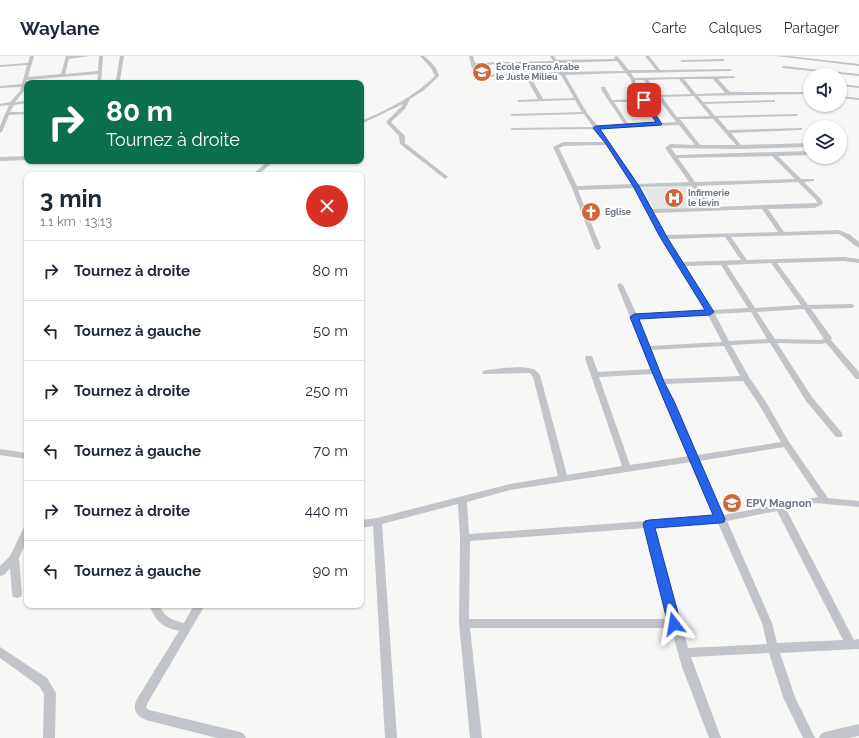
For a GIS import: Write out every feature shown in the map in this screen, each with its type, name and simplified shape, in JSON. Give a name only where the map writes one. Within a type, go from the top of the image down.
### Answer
[{"type":"street","points":[[32,56],[26,79],[100,72]]},
{"type":"street","points":[[63,76],[67,57],[87,56]]},
{"type":"street","points":[[99,80],[101,56]]},
{"type":"street","points":[[118,80],[122,56]]},
{"type":"street","points":[[364,121],[408,99],[427,86],[437,76],[433,66],[422,56]]},
{"type":"street","points":[[471,56],[474,68],[479,76],[730,70]]},
{"type":"street","points":[[582,56],[585,61]]},
{"type":"street","points":[[647,56],[659,71]]},
{"type":"street","points":[[678,56],[691,70]]},
{"type":"street","points":[[778,56],[859,65]]},
{"type":"street","points":[[473,64],[554,59],[585,61],[617,58],[633,79],[635,88],[659,124]]},
{"type":"street","points":[[554,59],[561,74],[585,113],[636,186],[664,237],[710,312],[745,378],[762,402],[786,444],[825,500]]},
{"type":"street","points":[[682,61],[723,60]]},
{"type":"street","points":[[0,66],[30,64]]},
{"type":"street","points":[[784,67],[859,76]]},
{"type":"street","points":[[527,75],[541,100]]},
{"type":"street","points":[[633,79],[733,77]]},
{"type":"street","points":[[714,78],[729,94]]},
{"type":"street","points":[[645,79],[698,147]]},
{"type":"street","points":[[681,79],[740,147]]},
{"type":"street","points":[[847,86],[859,87]]},
{"type":"street","points":[[0,88],[24,87]]},
{"type":"street","points":[[0,132],[12,103],[24,88]]},
{"type":"street","points":[[603,88],[628,126]]},
{"type":"street","points":[[611,101],[644,100],[694,94],[803,93]]},
{"type":"street","points":[[847,98],[859,99]]},
{"type":"street","points":[[408,99],[402,108],[388,122],[402,136],[402,143],[445,177]]},
{"type":"street","points":[[520,101],[576,99]]},
{"type":"street","points":[[702,103],[773,101]]},
{"type":"street","points":[[0,105],[24,102]]},
{"type":"street","points":[[8,114],[24,113]]},
{"type":"street","points":[[512,115],[585,113]]},
{"type":"street","points":[[512,129],[596,128],[659,124],[678,120],[714,117],[796,115]]},
{"type":"street","points":[[728,132],[801,129]]},
{"type":"street","points":[[598,248],[575,188],[556,147],[563,144],[608,144]]},
{"type":"street","points":[[710,209],[668,148],[670,146],[740,147],[803,145]]},
{"type":"street","points":[[675,157],[803,153]]},
{"type":"street","points":[[650,211],[815,206],[820,204],[819,200],[798,181],[773,154]]},
{"type":"street","points":[[0,159],[24,158]]},
{"type":"street","points":[[258,172],[268,164]]},
{"type":"street","points":[[575,188],[812,180]]},
{"type":"street","points":[[763,207],[782,233]]},
{"type":"street","points":[[664,237],[838,232],[846,233],[859,246]]},
{"type":"street","points":[[727,235],[745,262]]},
{"type":"street","points":[[680,264],[844,260],[859,261]]},
{"type":"street","points":[[773,262],[828,338],[827,340],[859,377]]},
{"type":"street","points":[[723,263],[814,407],[839,435]]},
{"type":"street","points":[[620,285],[660,382],[767,622],[772,649],[801,724],[809,738]]},
{"type":"street","points":[[634,317],[805,307],[852,306]]},
{"type":"street","points":[[646,348],[772,341],[821,342],[827,340]]},
{"type":"street","points":[[588,358],[627,469]]},
{"type":"street","points":[[486,372],[522,370],[532,371],[537,377],[563,478]]},
{"type":"street","points":[[594,375],[656,371]]},
{"type":"street","points":[[660,382],[745,378]]},
{"type":"street","points":[[364,524],[377,522],[510,487],[786,444]]},
{"type":"street","points":[[0,452],[24,456]]},
{"type":"street","points":[[462,499],[464,538],[464,624],[476,738]]},
{"type":"street","points":[[464,538],[720,519],[815,500],[859,504]]},
{"type":"street","points":[[684,653],[855,644],[780,507]]},
{"type":"street","points":[[377,522],[391,738]]},
{"type":"street","points":[[649,524],[674,624],[715,738]]},
{"type":"street","points":[[0,572],[14,558],[24,536]]},
{"type":"street","points":[[14,558],[17,594]]},
{"type":"street","points":[[155,608],[163,621],[187,628]]},
{"type":"street","points":[[198,608],[141,703],[140,710],[146,715],[240,738]]},
{"type":"street","points":[[464,624],[674,624]]},
{"type":"street","points":[[0,652],[43,682],[50,693],[49,738]]},
{"type":"street","points":[[825,738],[859,730]]},
{"type":"shaded area","name":"Infirmerie le levin","points":[[692,186],[707,208],[655,209],[642,188]]},
{"type":"place","name":"École Franco Arabe le Juste Milieu","points":[[482,72]]},
{"type":"place","name":"Infirmerie le levin","points":[[674,198]]},
{"type":"place","name":"Eglise","points":[[591,212]]},
{"type":"place","name":"EPV Magnon","points":[[732,503]]},
{"type":"route","points":[[644,100],[659,124],[596,128],[636,186],[664,237],[710,312],[634,317],[660,382],[720,519],[649,524],[674,624]]}]
